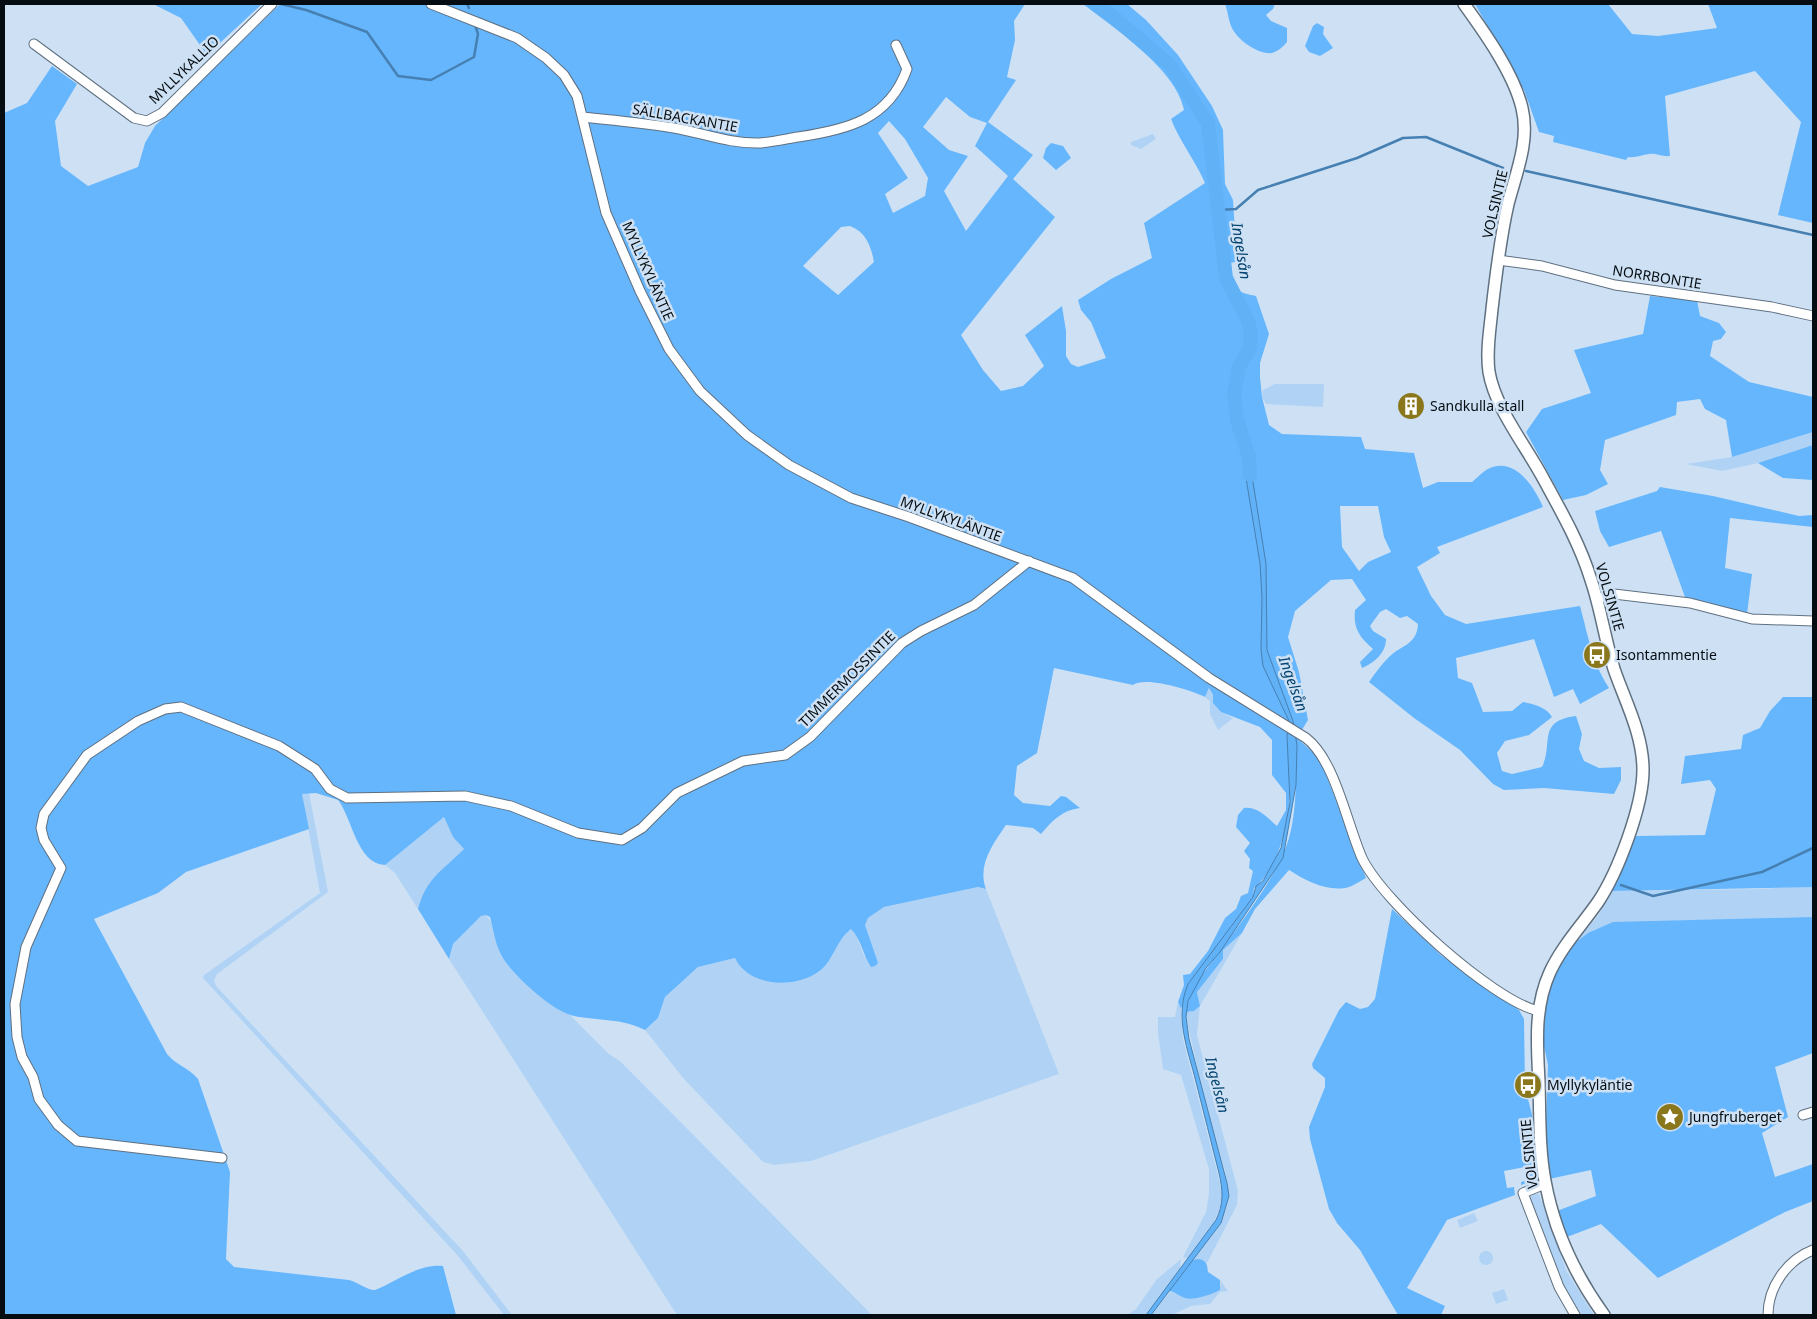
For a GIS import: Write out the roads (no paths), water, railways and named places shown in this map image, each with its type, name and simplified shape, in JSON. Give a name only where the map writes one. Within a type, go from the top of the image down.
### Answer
[{"type":"street","name":"MYLLYKALLIO","points":[[34,44],[134,118],[147,121],[162,113],[272,4]]},
{"type":"street","name":"MYLLYKYLÄNTIE","points":[[430,4],[503,31],[529,45],[564,75],[577,96],[606,213],[640,290],[669,349],[719,412],[766,450],[851,498],[909,517],[1073,578],[1114,606],[1181,659],[1312,742],[1321,754],[1363,859],[1386,893],[1424,932],[1465,966],[1525,1008],[1538,1011]]},
{"type":"street","name":"VOLSINTIE","points":[[1464,4],[1511,81],[1518,95],[1525,123],[1524,147],[1508,206],[1498,260],[1488,358],[1493,388],[1577,544],[1597,599],[1614,668],[1640,740],[1643,770],[1642,786],[1631,827],[1610,881],[1600,900],[1559,954],[1545,984],[1538,1011],[1538,1057],[1546,1184],[1564,1246],[1574,1268],[1604,1315]]},
{"type":"street","name":"SÄLLBACKANTIE","points":[[583,118],[675,128],[726,141],[752,142],[829,132],[852,127],[871,115],[894,96],[907,69],[896,45]]},
{"type":"street","name":"NORRBONTIE","points":[[1498,260],[1542,266],[1615,285],[1772,307],[1813,316]]},
{"type":"street","name":"TIMMERMOSSINTIE","points":[[222,1158],[77,1141],[58,1125],[39,1099],[33,1077],[22,1057],[17,1036],[15,1004],[24,956],[48,893],[60,868],[44,840],[41,828],[44,814],[87,755],[138,721],[165,709],[181,707],[279,746],[315,769],[330,789],[347,798],[465,796],[511,806],[578,833],[622,840],[642,828],[676,793],[744,761],[785,755],[810,737],[902,643],[921,631],[974,605],[1029,561]]},
{"type":"street","points":[[1597,599],[1614,594],[1690,604],[1752,620],[1802,619],[1813,621]]},
{"type":"street","points":[[1803,1115],[1813,1112]]},
{"type":"street","points":[[1546,1184],[1523,1193],[1558,1287],[1576,1315]]},
{"type":"street","points":[[1768,1315],[1772,1292],[1779,1278],[1799,1257],[1813,1250]]},
{"type":"waterway","points":[[281,4],[306,10],[367,32],[398,76],[431,80],[474,57],[478,34],[475,25]]},
{"type":"waterway","points":[[467,4],[469,8]]},
{"type":"waterway","name":"Ingelsån","points":[[1095,4],[1170,65],[1208,123],[1226,278],[1248,321],[1251,333],[1250,348],[1239,367],[1234,393],[1237,420],[1249,457],[1250,475]]},
{"type":"waterway","points":[[1218,210],[1236,209],[1258,190],[1357,158],[1403,138],[1426,137],[1503,168]]},
{"type":"waterway","points":[[1526,171],[1813,235]]},
{"type":"waterway","points":[[1621,885],[1653,896],[1762,872],[1813,848]]},
{"type":"place","name":"Sandkulla stall","points":[[1411,406]]},
{"type":"place","name":"Isontammentie","points":[[1597,655]]},
{"type":"place","name":"Myllykyläntie","points":[[1528,1085]]},
{"type":"place","name":"Jungfruberget","points":[[1670,1117]]}]
